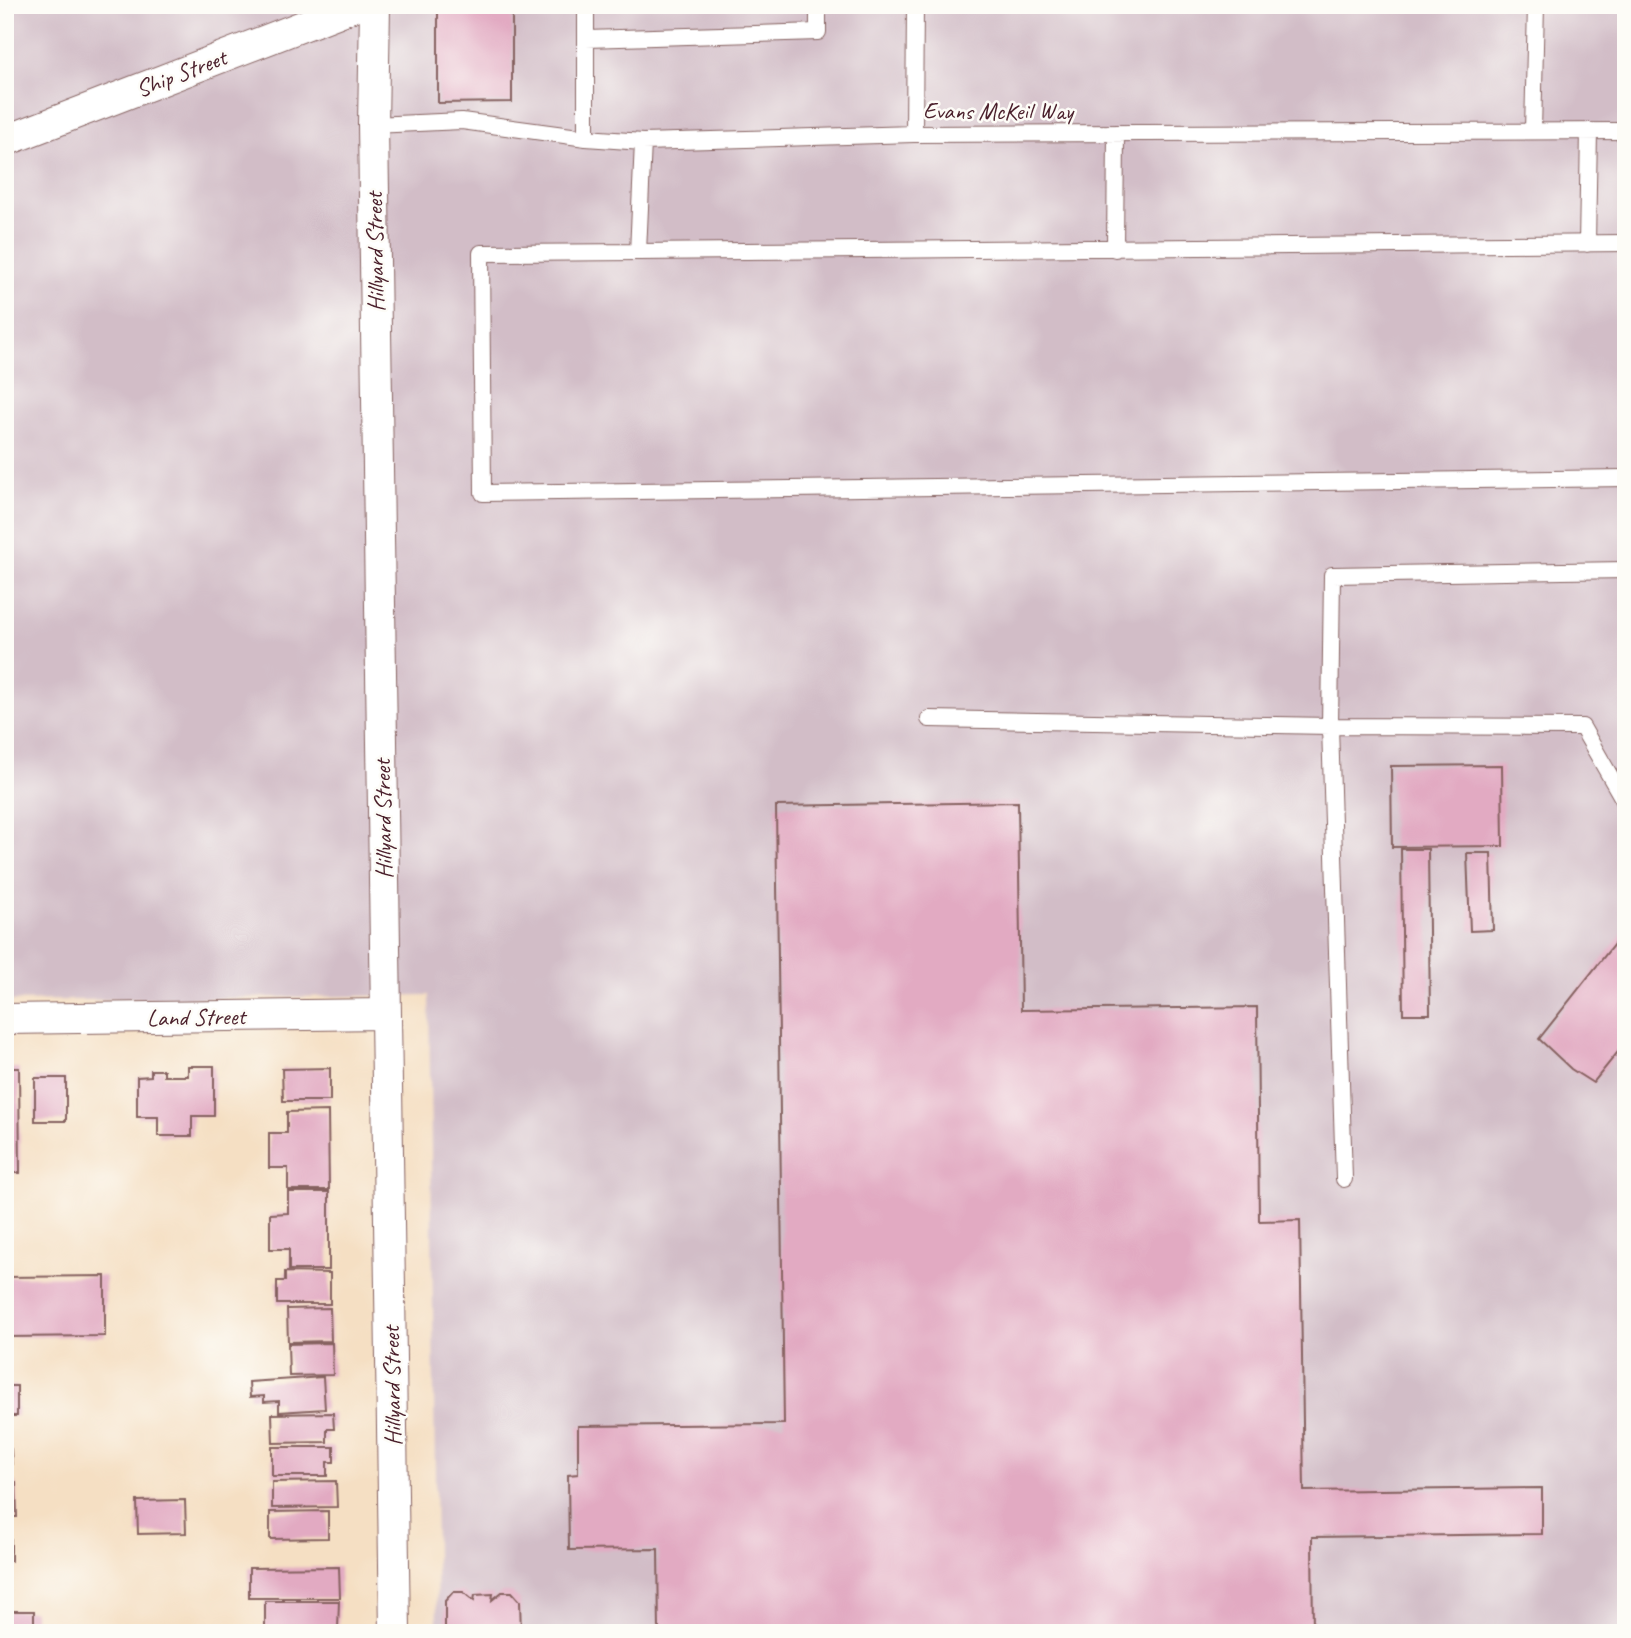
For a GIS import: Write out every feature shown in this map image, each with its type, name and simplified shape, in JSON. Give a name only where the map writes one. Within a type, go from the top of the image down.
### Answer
[{"type":"street","name":"Ship Street","points":[[5,141],[357,5]]},
{"type":"street","name":"Hillyard Street","points":[[374,5],[373,125],[395,1633]]},
{"type":"street","name":"Land Street","points":[[5,1019],[386,1014]]},
{"type":"lane","points":[[586,5],[586,138]]},
{"type":"lane","points":[[586,39],[818,32],[818,5]]},
{"type":"lane","points":[[914,134],[915,5]]},
{"type":"lane","points":[[1533,131],[1536,5]]},
{"type":"lane","name":"Evans McKeil Way","points":[[373,125],[462,121],[586,138],[643,142],[914,134],[1626,131]]},
{"type":"lane","points":[[1587,244],[1589,131]]},
{"type":"lane","points":[[1115,249],[1116,133]]},
{"type":"lane","points":[[638,252],[643,142]]},
{"type":"lane","points":[[1626,243],[481,253],[483,493],[1626,478]]},
{"type":"lane","points":[[1344,1179],[1331,726],[1332,575],[1626,570]]},
{"type":"lane","points":[[929,719],[1582,727],[1626,804]]},
{"type":"shaded area","points":[[5,5],[1626,5],[1626,1633],[437,1633],[429,995],[5,1001]]},
{"type":"building","points":[[438,5],[512,5],[512,102],[438,103]]},
{"type":"building","points":[[1502,765],[1503,846],[1392,847],[1391,766]]},
{"type":"building","points":[[1018,802],[1021,1010],[1257,1007],[1259,1221],[1300,1220],[1304,1491],[1542,1488],[1542,1534],[1312,1537],[1313,1633],[659,1633],[658,1549],[569,1550],[568,1475],[578,1474],[578,1426],[784,1424],[776,806]]},
{"type":"building","points":[[1401,849],[1428,849],[1430,1014],[1403,1014]]},
{"type":"building","points":[[1467,853],[1491,853],[1493,930],[1470,931]]},
{"type":"building","points":[[1626,929],[1626,1042],[1593,1083],[1571,1069],[1539,1039]]},
{"type":"building","points":[[188,1066],[214,1066],[214,1116],[192,1116],[192,1136],[158,1136],[158,1117],[137,1117],[137,1077],[151,1076],[151,1070],[164,1070],[164,1076],[188,1076]]},
{"type":"building","points":[[5,1068],[19,1068],[20,1173],[5,1173]]},
{"type":"building","points":[[330,1068],[330,1101],[283,1101],[282,1069]]},
{"type":"building","points":[[35,1078],[66,1078],[66,1121],[35,1121]]},
{"type":"building","points":[[328,1111],[329,1190],[288,1190],[288,1168],[269,1168],[269,1133],[287,1133],[287,1112]]},
{"type":"building","points":[[288,1192],[329,1192],[329,1270],[289,1270],[289,1249],[270,1249],[270,1214],[288,1213]]},
{"type":"building","points":[[285,1272],[330,1273],[330,1304],[277,1304],[277,1281],[285,1281]]},
{"type":"building","points":[[105,1276],[105,1336],[5,1337],[5,1277]]},
{"type":"building","points":[[330,1308],[331,1341],[288,1342],[287,1309]]},
{"type":"building","points":[[332,1343],[333,1375],[289,1376],[288,1344]]},
{"type":"building","points":[[323,1377],[325,1409],[279,1412],[279,1401],[264,1402],[264,1396],[250,1397],[249,1382]]},
{"type":"building","points":[[5,1386],[17,1386],[17,1416],[5,1416]]},
{"type":"building","points":[[333,1413],[334,1429],[327,1429],[327,1442],[273,1443],[272,1414]]},
{"type":"building","points":[[272,1447],[334,1447],[334,1462],[327,1462],[327,1476],[272,1476]]},
{"type":"building","points":[[5,1449],[11,1449],[12,1470],[8,1470],[9,1479],[5,1479]]},
{"type":"building","points":[[336,1481],[337,1507],[272,1508],[272,1482]]},
{"type":"building","points":[[5,1482],[16,1482],[17,1517],[5,1517]]},
{"type":"building","points":[[185,1500],[186,1533],[138,1534],[137,1501]]},
{"type":"building","points":[[328,1511],[328,1538],[270,1539],[270,1512]]},
{"type":"building","points":[[5,1539],[11,1539],[11,1561],[5,1561]]},
{"type":"building","points":[[339,1567],[340,1598],[249,1598],[249,1568]]},
{"type":"building","points":[[453,1592],[463,1592],[474,1601],[475,1595],[493,1594],[492,1600],[502,1592],[512,1592],[520,1601],[521,1633],[445,1633],[445,1601]]},
{"type":"building","points":[[265,1601],[339,1601],[338,1629],[265,1629]]},
{"type":"building","points":[[5,1611],[34,1611],[34,1633],[5,1633]]}]
